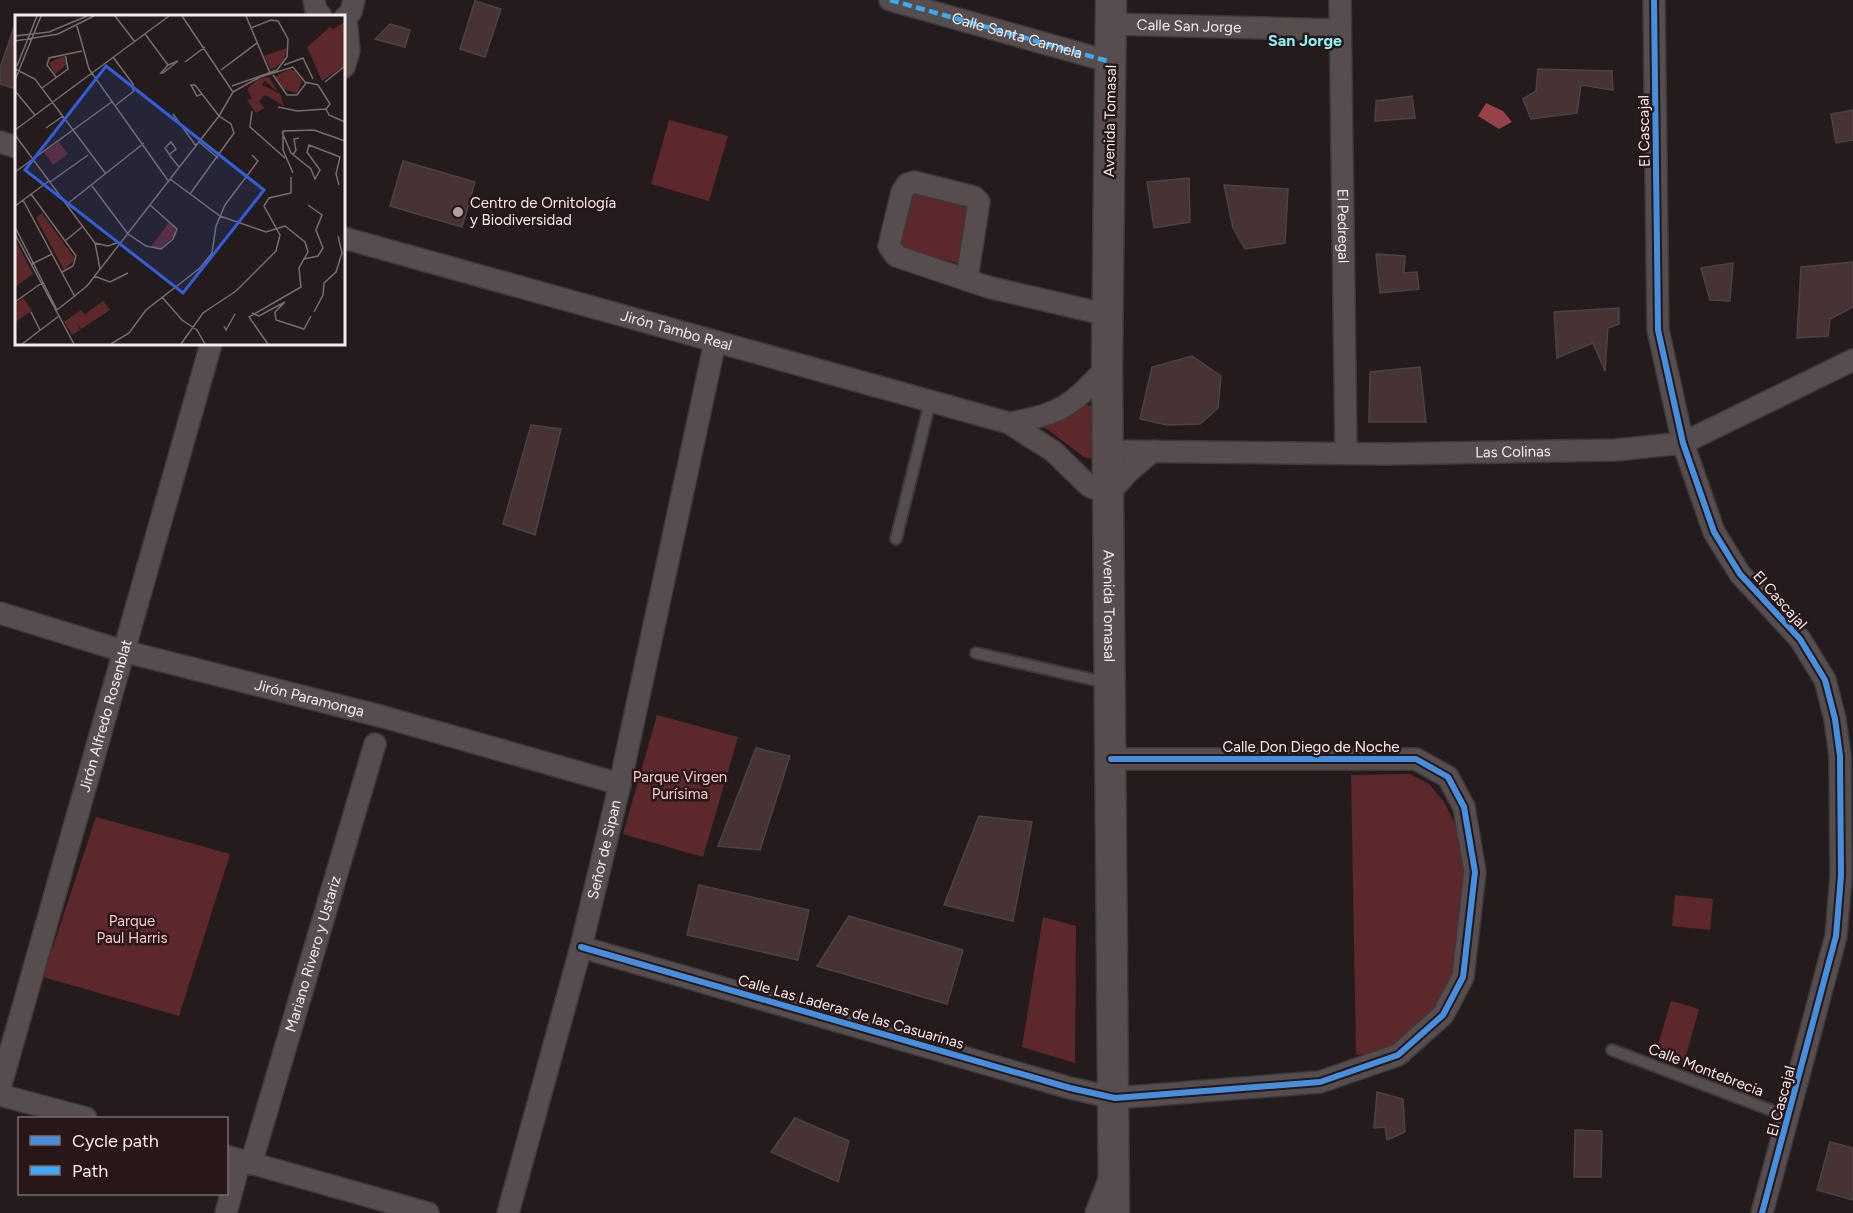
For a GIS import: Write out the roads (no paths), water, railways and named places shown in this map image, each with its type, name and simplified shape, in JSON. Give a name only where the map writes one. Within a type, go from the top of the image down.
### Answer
[{"type":"street","points":[[314,0],[316,10],[320,15]]},
{"type":"street","name":"Calle Santa Carmela","points":[[890,0],[1111,62]]},
{"type":"street","name":"El Pedregal","points":[[1340,0],[1346,452]]},
{"type":"street","name":"El Cascajal","points":[[1654,0],[1658,330],[1683,443],[1714,532],[1740,574],[1800,639],[1825,680],[1835,719],[1840,756],[1841,843],[1836,936],[1762,1213]]},
{"type":"street","points":[[345,64],[349,51],[348,12]]},
{"type":"street","name":"Avenida Tomasal","points":[[1111,12],[1107,367],[1115,1098],[1114,1213]]},
{"type":"street","name":"Calle San Jorge","points":[[1111,12],[1340,30]]},
{"type":"street","points":[[0,142],[15,147]]},
{"type":"street","points":[[967,278],[979,202],[974,197],[914,182],[907,184],[902,192],[889,246],[896,256],[988,286],[1108,315]]},
{"type":"street","name":"Jirón Tambo Real","points":[[345,238],[1008,423],[1053,451],[1089,486],[1109,494]]},
{"type":"street","name":"Señor de Sipan","points":[[508,1213],[581,947],[620,784],[715,342]]},
{"type":"street","name":"Jirón Alfredo Rosenblat","points":[[0,1088],[211,345]]},
{"type":"street","name":"Las Colinas","points":[[1108,451],[1387,454],[1604,450],[1683,443],[1853,360]]},
{"type":"street","name":"Jirón Tambo Real","points":[[1008,423],[1041,418],[1061,410],[1080,396],[1107,367]]},
{"type":"street","points":[[1109,494],[1128,472],[1153,451]]},
{"type":"street","name":"Jirón Paramonga","points":[[0,613],[123,651],[384,717],[620,784]]},
{"type":"street","name":"Mariano Rivero y Ustariz","points":[[226,1213],[239,1160],[375,744]]},
{"type":"street","name":"Calle Don Diego de Noche","points":[[1111,759],[1416,759],[1448,777],[1464,807],[1475,872],[1463,977],[1443,1015],[1398,1054],[1320,1082],[1115,1098]]},
{"type":"street","name":"Calle Las Laderas de las Casuarinas","points":[[581,947],[1070,1088],[1115,1098]]},
{"type":"street","points":[[0,1095],[79,1117]]},
{"type":"street","points":[[239,1160],[428,1213]]},
{"type":"street","points":[[1096,1213],[1115,1164]]},
{"type":"lane","points":[[896,539],[930,402]]},
{"type":"lane","points":[[976,653],[1111,683]]},
{"type":"lane","name":"Calle Montebrecia","points":[[1612,1050],[1789,1117]]},
{"type":"place","name":"Centro de Ornitología y Biodiversidad","points":[[458,212]]},
{"type":"district","name":"San Jorge","points":[[1305,40]]},
{"type":"park label","name":"Parque Virgen Purísima","points":[[680,786]]},
{"type":"park label","name":"Parque Paul Harris","points":[[132,930]]}]
